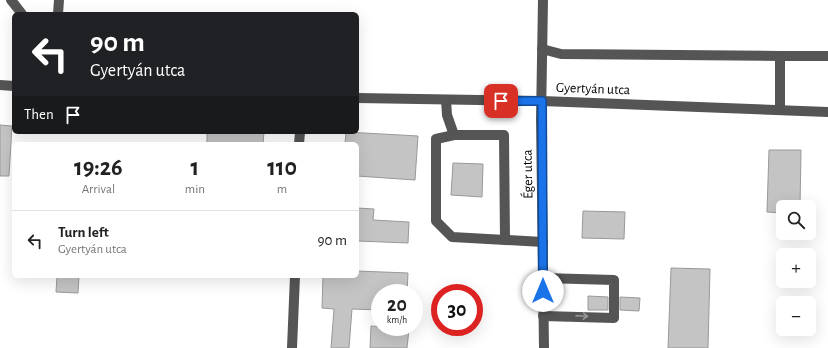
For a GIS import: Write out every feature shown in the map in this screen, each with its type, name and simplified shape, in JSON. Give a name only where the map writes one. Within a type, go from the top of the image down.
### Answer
[{"type":"street","points":[[11,0],[20,12]]},
{"type":"street","points":[[58,12],[59,0]]},
{"type":"street","name":"Éger utca","points":[[542,0],[544,348]]},
{"type":"street","points":[[542,49],[561,54],[828,56]]},
{"type":"street","points":[[780,56],[780,109]]},
{"type":"street","points":[[0,85],[12,86]]},
{"type":"street","name":"Gyertyán utca","points":[[359,98],[542,101],[828,112]]},
{"type":"street","points":[[446,100],[447,115],[454,135]]},
{"type":"street","points":[[505,240],[504,135],[454,135],[436,138],[436,221],[452,237],[505,240],[543,242]]},
{"type":"street","points":[[292,348],[295,278]]},
{"type":"street","points":[[543,278],[614,280],[615,297],[614,318],[543,316]]},
{"type":"building","points":[[0,125],[12,126],[9,176],[0,176]]},
{"type":"building","points":[[359,133],[418,136],[415,180],[359,176],[359,142],[345,142],[346,134],[359,134]]},
{"type":"building","points":[[207,134],[264,134],[263,142],[207,142]]},
{"type":"building","points":[[769,150],[801,150],[800,200],[776,200],[776,213],[767,212]]},
{"type":"building","points":[[453,163],[483,164],[482,197],[451,195]]},
{"type":"building","points":[[359,208],[374,209],[373,220],[409,222],[408,243],[359,241]]},
{"type":"building","points":[[583,211],[625,212],[624,239],[582,238]]},
{"type":"building","points":[[671,268],[710,269],[708,348],[668,348]]},
{"type":"building","points":[[359,271],[408,273],[407,284],[371,284],[371,310],[352,309],[349,348],[331,348],[334,309],[322,308],[323,278],[359,278]]},
{"type":"building","points":[[57,278],[79,278],[78,293],[56,292]]},
{"type":"building","points":[[588,296],[608,297],[608,310],[588,310]]},
{"type":"building","points":[[620,297],[640,298],[639,311],[620,310]]},
{"type":"building","points":[[371,326],[371,336],[408,336],[407,348],[370,348]]},
{"type":"route","points":[[501,101],[542,101],[543,291]]}]
